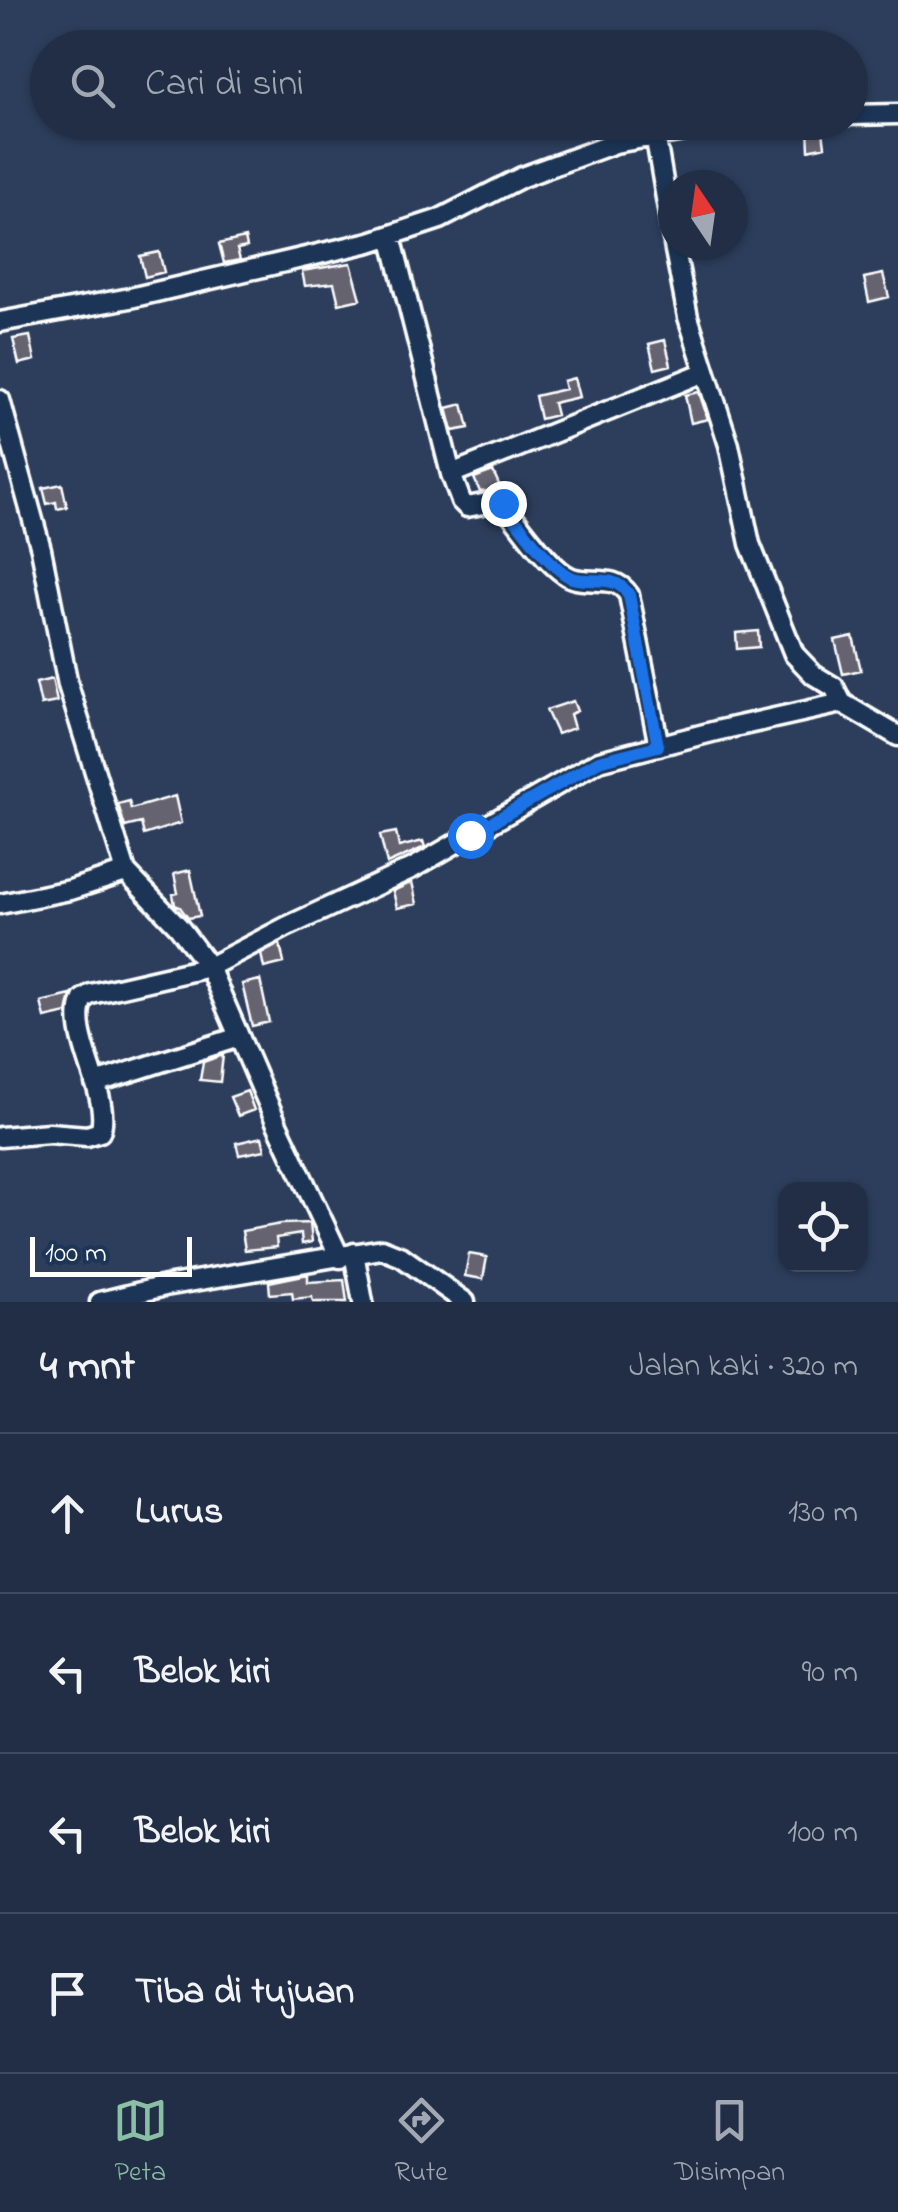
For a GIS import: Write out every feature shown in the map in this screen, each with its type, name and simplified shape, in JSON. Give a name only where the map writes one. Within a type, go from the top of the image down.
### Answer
[{"type":"street","points":[[868,114],[898,114]]},
{"type":"street","points":[[0,322],[130,298],[391,236],[440,219],[522,178],[628,140]]},
{"type":"street","points":[[656,140],[661,170]]},
{"type":"street","points":[[391,236],[451,474],[464,506],[499,500],[569,577],[613,581],[623,586],[629,595],[658,746]]},
{"type":"street","points":[[677,260],[688,316],[730,445],[750,544],[794,654],[814,674],[834,686],[842,703],[898,736]]},
{"type":"street","points":[[451,474],[706,372]]},
{"type":"street","points":[[0,400],[40,550],[68,684],[126,872],[180,927],[209,967],[239,1038],[347,1255],[362,1302]]},
{"type":"street","points":[[0,1136],[94,1136],[103,1125],[78,1019],[83,999],[91,994],[209,967],[286,926],[413,868],[599,761],[842,703]]},
{"type":"street","points":[[0,904],[70,890],[126,872]]},
{"type":"street","points":[[95,1082],[239,1038]]},
{"type":"street","points":[[100,1302],[165,1286],[392,1250],[465,1302]]},
{"type":"building","points":[[809,140],[824,140],[825,146],[809,150]]},
{"type":"building","points":[[245,238],[247,247],[237,249],[240,260],[224,263],[219,244]]},
{"type":"building","points":[[159,252],[164,272],[145,277],[140,256]]},
{"type":"building","points":[[351,263],[361,299],[339,304],[334,283],[305,286],[302,271]]},
{"type":"building","points":[[883,274],[889,297],[869,302],[864,278]]},
{"type":"building","points":[[30,336],[35,360],[19,364],[13,339]]},
{"type":"building","points":[[665,340],[671,365],[655,369],[649,344]]},
{"type":"building","points":[[574,378],[579,397],[553,403],[556,415],[540,419],[535,396],[565,389],[563,381]]},
{"type":"building","points":[[699,392],[708,419],[691,423],[685,395]]},
{"type":"building","points":[[463,404],[469,428],[453,431],[447,408]]},
{"type":"building","points":[[493,471],[501,489],[480,492],[474,478]]},
{"type":"building","points":[[62,484],[67,507],[57,509],[56,502],[47,504],[43,488]]},
{"type":"building","points":[[758,631],[759,647],[737,649],[736,633]]},
{"type":"building","points":[[853,636],[861,670],[843,674],[835,640]]},
{"type":"building","points":[[52,679],[57,702],[41,705],[36,683]]},
{"type":"building","points":[[573,701],[577,711],[570,714],[574,728],[557,734],[546,710]]},
{"type":"building","points":[[175,796],[181,823],[144,835],[141,823],[125,827],[118,804],[129,801],[131,809]]},
{"type":"building","points":[[396,832],[399,847],[423,841],[425,847],[387,864],[380,835]]},
{"type":"building","points":[[190,870],[200,916],[188,918],[175,905],[173,894],[178,893],[174,874]]},
{"type":"building","points":[[412,882],[417,904],[397,908],[393,891]]},
{"type":"building","points":[[280,944],[284,963],[264,968],[261,954]]},
{"type":"building","points":[[260,980],[269,1022],[252,1026],[242,984]]},
{"type":"building","points":[[71,995],[67,1013],[45,1018],[41,1002]]},
{"type":"building","points":[[223,1055],[220,1082],[200,1080],[203,1062]]},
{"type":"building","points":[[247,1091],[254,1110],[238,1116],[230,1097]]},
{"type":"building","points":[[262,1137],[265,1150],[239,1155],[236,1143]]},
{"type":"building","points":[[310,1223],[312,1242],[302,1244],[301,1234],[276,1238],[277,1247],[245,1250],[242,1231]]},
{"type":"building","points":[[469,1254],[487,1257],[483,1279],[465,1276]]},
{"type":"building","points":[[308,1274],[308,1282],[344,1280],[347,1302],[313,1302],[312,1297],[293,1299],[292,1292],[270,1294],[269,1282]]},
{"type":"route","points":[[470,835],[583,768],[658,746],[629,595],[613,581],[569,577],[503,503]]}]
